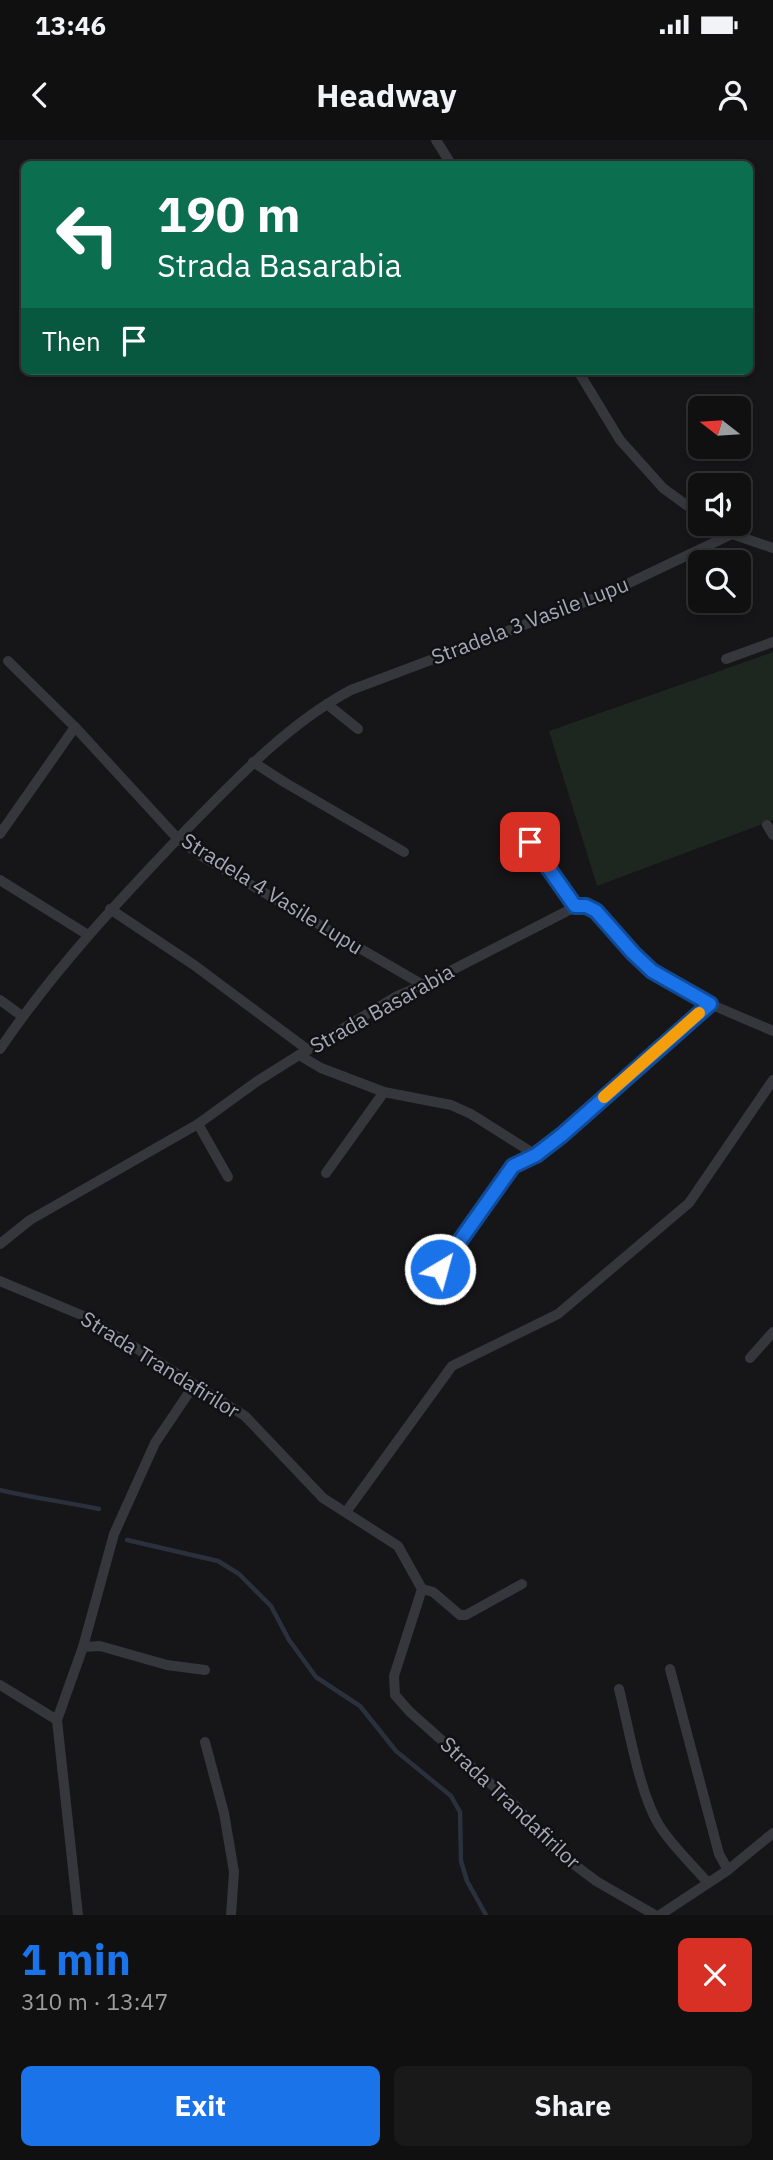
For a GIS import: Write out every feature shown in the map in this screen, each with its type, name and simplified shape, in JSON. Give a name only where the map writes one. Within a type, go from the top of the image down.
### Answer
[{"type":"street","points":[[436,140],[449,161]]},
{"type":"street","points":[[580,375],[620,440],[663,488],[688,506]]},
{"type":"street","name":"Stradela 3 Vasile Lupu","points":[[0,1049],[22,1016],[110,909],[253,762],[327,704],[351,690],[606,594],[728,536]]},
{"type":"street","points":[[738,536],[773,548]]},
{"type":"street","points":[[726,659],[773,642]]},
{"type":"street","name":"Stradela 4 Vasile Lupu","points":[[8,661],[75,727],[178,839],[203,857],[422,985]]},
{"type":"street","points":[[327,704],[358,729]]},
{"type":"street","points":[[0,834],[75,727]]},
{"type":"street","points":[[253,762],[404,852]]},
{"type":"street","points":[[530,842],[575,906],[586,906],[596,911],[652,971],[710,1004],[773,1031]]},
{"type":"street","points":[[0,880],[88,935]]},
{"type":"street","name":"Strada Basarabia","points":[[0,1244],[30,1220],[198,1124],[256,1082],[397,996],[575,906]]},
{"type":"street","points":[[110,909],[194,965],[321,1068],[384,1093],[451,1105],[471,1114],[536,1155]]},
{"type":"street","points":[[0,1000],[22,1016]]},
{"type":"street","points":[[440,1269],[513,1166],[536,1155],[562,1135],[710,1004]]},
{"type":"street","points":[[346,1512],[452,1366],[558,1314],[689,1203],[773,1080]]},
{"type":"street","points":[[326,1173],[384,1093]]},
{"type":"street","points":[[198,1124],[228,1177]]},
{"type":"street","name":"Strada Trandafirilor","points":[[0,1281],[86,1317],[245,1416],[323,1498],[398,1546],[422,1589],[433,1592],[460,1615],[466,1615],[522,1584]]},
{"type":"street","points":[[750,1359],[773,1332]]},
{"type":"street","points":[[78,1915],[57,1720],[83,1647],[114,1534],[155,1443],[194,1385]]},
{"type":"street","name":"Strada Trandafirilor","points":[[422,1589],[394,1676],[395,1695],[410,1712],[517,1807],[554,1849],[596,1881],[657,1915],[728,1870],[773,1833]]},
{"type":"street","points":[[83,1647],[100,1646],[167,1665],[205,1670]]},
{"type":"street","points":[[670,1669],[719,1854],[728,1870]]},
{"type":"street","points":[[0,1685],[57,1720]]},
{"type":"street","points":[[619,1689],[651,1808],[660,1826],[708,1883]]},
{"type":"street","points":[[205,1742],[223,1813],[234,1872],[231,1915]]},
{"type":"shaded area","points":[[773,652],[773,820],[597,886],[549,731]]},
{"type":"waterway","points":[[0,1490],[99,1509]]},
{"type":"waterway","points":[[127,1540],[218,1561],[239,1574],[271,1606],[289,1640],[316,1677],[360,1706],[396,1751],[451,1796],[460,1812],[461,1861],[467,1881],[486,1915]]},
{"type":"slow traffic","points":[[604,1097],[699,1013]]},
{"type":"route","points":[[440,1269],[513,1166],[536,1155],[562,1135],[710,1004],[652,971],[596,911],[586,906],[575,906],[530,842]]}]
